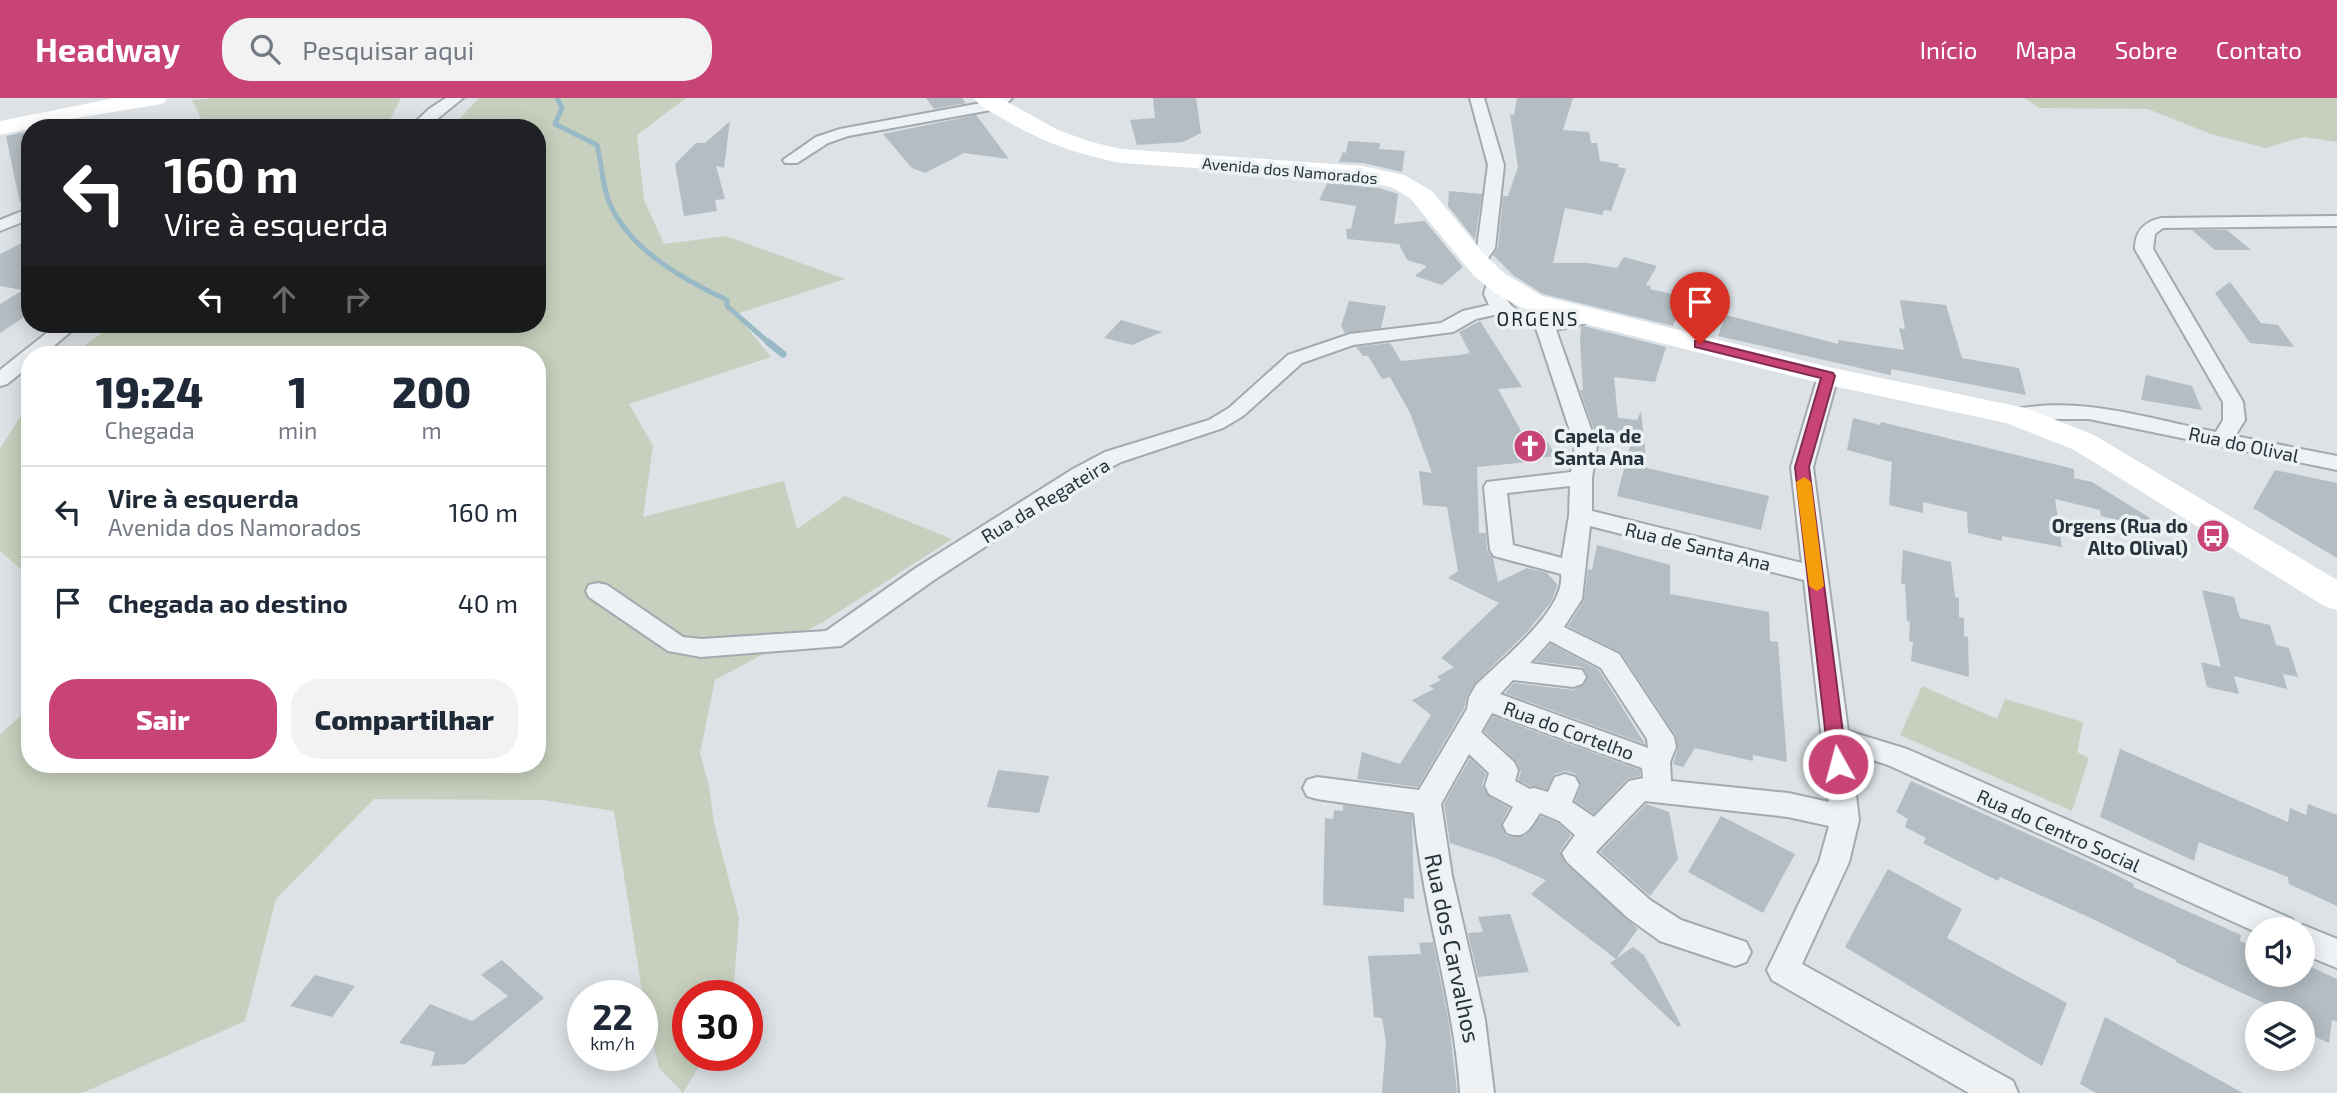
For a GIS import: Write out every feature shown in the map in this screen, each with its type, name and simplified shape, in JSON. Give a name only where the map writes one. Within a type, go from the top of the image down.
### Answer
[{"type":"street","points":[[40,119],[156,98]]},
{"type":"street","points":[[423,119],[434,102],[456,98]]},
{"type":"street","points":[[1476,263],[1486,248],[1496,165],[1477,98]]},
{"type":"street","points":[[791,160],[822,140],[845,132],[996,100]]},
{"type":"street","name":"Avenida dos Namorados","points":[[996,100],[1035,129],[1086,151],[1122,156],[1363,173],[1394,180],[1412,188],[1424,198],[1499,296],[1828,376],[2015,415],[2083,442],[2337,597]]},
{"type":"street","points":[[0,128],[21,123]]},
{"type":"street","points":[[0,226],[21,217]]},
{"type":"street","points":[[2222,439],[2234,420],[2233,402],[2144,249],[2143,237],[2148,228],[2161,223],[2337,221]]},
{"type":"street","points":[[1499,296],[1528,321],[1544,324],[1568,323],[1586,316]]},
{"type":"street","name":"Rua da Regateira","points":[[598,591],[677,645],[701,648],[832,640],[925,574],[1081,474],[1113,457],[1187,435],[1226,418],[1295,359],[1350,340],[1446,328],[1499,296]]},
{"type":"street","points":[[1317,788],[1427,803],[1480,710],[1482,697],[1547,629],[1570,599],[1574,581],[1572,569],[1586,446],[1544,324]]},
{"type":"street","points":[[42,346],[59,333]]},
{"type":"street","points":[[0,380],[21,363]]},
{"type":"street","points":[[1828,376],[1802,467],[1844,817],[1835,862],[1783,970],[2001,1093]]},
{"type":"street","name":"Rua do Olival","points":[[2015,415],[2055,411],[2089,413],[2337,463]]},
{"type":"street","name":"Rua do Olival","points":[[2083,442],[2090,428],[2151,424]]},
{"type":"street","points":[[1572,569],[1502,550],[1495,487],[1581,478]]},
{"type":"street","name":"Rua de Santa Ana","points":[[1580,516],[1815,575]]},
{"type":"street","points":[[1547,629],[1610,661],[1660,737],[1662,747],[1657,775],[1639,789],[1577,853],[1639,909],[1671,931],[1735,952]]},
{"type":"street","points":[[1510,670],[1573,677]]},
{"type":"street","name":"Rua do Cortelho","points":[[1482,697],[1657,775],[1844,817]]},
{"type":"street","points":[[1466,735],[1504,770],[1499,786],[1542,805],[1569,813],[1599,831]]},
{"type":"street","name":"Rua do Centro Social","points":[[1835,738],[1897,757],[2254,917]]},
{"type":"street","name":"Rua dos Carvalhos","points":[[1427,803],[1430,845],[1476,1055],[1477,1093]]},
{"type":"street","points":[[2315,944],[2337,954]]},
{"type":"green space","points":[[400,98],[390,119],[201,119],[192,100]]},
{"type":"green space","points":[[479,98],[686,98],[637,135],[644,200],[664,244],[726,236],[845,279],[736,314],[771,357],[629,404],[653,446],[643,517],[784,481],[797,529],[845,496],[952,539],[823,622],[715,680],[700,753],[709,786],[714,823],[739,918],[734,980],[672,980],[672,1071],[696,1071],[683,1093],[659,1068],[658,980],[640,980],[614,811],[543,800],[374,799],[276,899],[245,1021],[82,1093],[0,1093],[0,734],[21,716],[21,773],[546,773],[546,346],[85,346],[102,333],[546,333],[546,119],[459,119]]},
{"type":"green space","points":[[2024,98],[2337,98],[2337,142],[2304,137],[2265,148],[2211,134],[2148,109],[2040,108]]},
{"type":"green space","points":[[21,416],[21,569],[0,551],[0,448]]},
{"type":"green space","points":[[1922,686],[1997,719],[2005,699],[2083,722],[2077,752],[2089,758],[2072,811],[1900,735]]},
{"type":"building","points":[[926,98],[962,98],[966,103],[934,109]]},
{"type":"building","points":[[1153,98],[1196,98],[1201,133],[1183,142],[1137,145],[1130,120],[1155,118]]},
{"type":"building","points":[[1517,98],[1573,98],[1563,130],[1589,132],[1591,143],[1597,143],[1600,161],[1619,164],[1618,167],[1626,169],[1611,211],[1604,210],[1602,215],[1565,208],[1553,263],[1588,263],[1617,268],[1624,257],[1657,266],[1646,285],[1651,286],[1650,289],[1684,297],[1673,326],[1543,294],[1513,275],[1493,255],[1498,248],[1503,196],[1508,196],[1518,167],[1510,114],[1514,115]]},
{"type":"building","points":[[976,115],[1009,159],[964,153],[925,173],[912,168],[883,134]]},
{"type":"building","points":[[730,121],[724,168],[716,166],[725,199],[715,200],[717,211],[684,216],[675,164],[696,143],[705,143]]},
{"type":"building","points":[[21,133],[21,203],[20,203],[6,136]]},
{"type":"building","points":[[1348,141],[1380,143],[1379,149],[1405,151],[1402,172],[1364,163],[1339,162],[1343,152],[1346,153]]},
{"type":"building","points":[[1329,180],[1363,183],[1398,194],[1394,224],[1425,221],[1463,267],[1442,285],[1415,276],[1427,266],[1407,260],[1399,244],[1347,239],[1346,229],[1351,229],[1356,206],[1319,200]]},
{"type":"building","points":[[1449,191],[1482,194],[1475,240],[1448,206]]},
{"type":"building","points":[[2192,230],[2227,230],[2251,250],[2215,250]]},
{"type":"building","points":[[21,244],[21,290],[0,286],[0,254]]},
{"type":"building","points":[[2230,282],[2261,323],[2278,325],[2294,347],[2250,343],[2215,293]]},
{"type":"building","points":[[21,291],[21,319],[0,333],[0,304]]},
{"type":"building","points":[[1900,300],[1946,305],[1962,358],[2019,368],[2026,395],[1891,369],[1891,375],[1718,336],[1726,315],[1838,344],[1838,340],[1904,350],[1899,328],[1905,329]]},
{"type":"building","points":[[1349,301],[1386,306],[1381,328],[1345,333],[1341,326]]},
{"type":"building","points":[[1121,320],[1162,332],[1132,345],[1104,338]]},
{"type":"building","points":[[1480,321],[1522,387],[1498,389],[1522,433],[1541,431],[1556,456],[1538,458],[1540,461],[1477,467],[1479,533],[1486,533],[1487,550],[1493,558],[1498,582],[1527,568],[1547,573],[1557,587],[1551,602],[1527,632],[1474,684],[1464,708],[1418,787],[1357,779],[1362,752],[1400,764],[1431,715],[1412,700],[1434,689],[1429,686],[1441,680],[1437,677],[1454,667],[1441,658],[1499,603],[1448,578],[1458,571],[1447,507],[1423,505],[1419,471],[1432,473],[1410,413],[1390,377],[1382,379],[1368,356],[1363,356],[1356,347],[1390,343],[1401,361],[1470,353],[1459,332]]},
{"type":"building","points":[[1581,327],[1666,347],[1655,382],[1614,377],[1618,418],[1637,420],[1641,411],[1647,468],[1769,496],[1761,530],[1617,496],[1631,442],[1598,442],[1580,390],[1583,390],[1580,341]]},
{"type":"building","points":[[2146,375],[2192,386],[2202,410],[2141,400]]},
{"type":"building","points":[[1853,418],[1880,425],[1881,422],[2074,469],[2074,478],[2092,482],[2150,518],[2148,522],[2127,517],[2127,522],[2101,516],[2100,510],[2055,499],[2062,547],[2002,536],[2002,541],[1968,533],[1967,512],[1923,502],[1923,513],[1889,505],[1892,462],[1847,450]]},
{"type":"building","points":[[2275,470],[2337,483],[2337,558],[2253,508]]},
{"type":"building","points":[[1597,545],[1670,565],[1670,594],[1769,612],[1770,641],[1778,642],[1787,762],[1753,755],[1753,761],[1695,748],[1683,767],[1673,764],[1678,748],[1676,736],[1621,653],[1568,626],[1584,600],[1588,569],[1592,570]]},
{"type":"building","points":[[1903,550],[1951,562],[1955,597],[1959,598],[1959,617],[1964,618],[1964,636],[1968,637],[1969,677],[1911,661],[1913,642],[1909,641],[1910,622],[1907,621],[1905,584],[1901,584]]},
{"type":"building","points":[[2202,590],[2234,597],[2240,618],[2270,625],[2276,645],[2289,648],[2298,677],[2283,674],[2287,689],[2234,676],[2239,694],[2207,687],[2201,662],[2221,667]]},
{"type":"building","points":[[1551,644],[1599,670],[1645,744],[1505,693],[1514,683],[1573,690],[1584,685],[1588,676],[1582,667],[1535,661]]},
{"type":"building","points":[[1493,716],[1640,770],[1640,776],[1627,779],[1594,814],[1575,801],[1581,786],[1576,774],[1566,771],[1554,774],[1547,789],[1530,786],[1518,780],[1521,771],[1516,761],[1484,731]]},
{"type":"building","points":[[2120,749],[2288,822],[2290,808],[2306,815],[2308,804],[2337,815],[2337,906],[2289,884],[2288,877],[2199,842],[2194,861],[2100,817]]},
{"type":"building","points":[[1470,758],[1486,774],[1482,785],[1487,795],[1509,808],[1501,824],[1506,836],[1525,836],[1541,816],[1558,823],[1571,835],[1560,851],[1565,863],[1638,929],[1616,959],[1531,894],[1546,880],[1495,858],[1450,843],[1444,804]]},
{"type":"building","points":[[998,770],[1049,776],[1039,813],[987,807]]},
{"type":"building","points":[[1911,781],[2092,863],[2134,884],[2133,887],[2241,935],[2240,941],[2245,943],[2245,987],[2315,987],[2315,969],[2337,979],[2337,1022],[2332,1020],[2329,1043],[2315,1037],[2315,1001],[2259,1001],[2095,920],[2000,877],[1998,881],[1923,843],[1926,838],[1905,827],[1908,819],[1896,812]]},
{"type":"building","points":[[1646,804],[1669,812],[1678,859],[1650,896],[1600,852]]},
{"type":"building","points":[[1343,805],[1412,815],[1414,899],[1404,898],[1404,912],[1323,905],[1325,818],[1333,819],[1334,810],[1343,811]]},
{"type":"building","points":[[1721,816],[1795,854],[1763,913],[1688,872]]},
{"type":"building","points":[[1888,869],[1962,909],[1947,938],[2067,1003],[2042,1066],[1845,947]]},
{"type":"building","points":[[1510,914],[1529,972],[1478,977],[1468,933],[1483,932],[1478,917]]},
{"type":"building","points":[[1433,942],[1449,1023],[1457,1093],[1382,1093],[1386,1042],[1382,1018],[1374,1017],[1368,956],[1421,954],[1419,943]]},
{"type":"building","points":[[1633,947],[1644,955],[1681,1025],[1678,1027],[1610,963]]},
{"type":"building","points":[[502,960],[544,998],[465,1064],[431,1066],[435,1052],[399,1043],[430,1004],[472,1021],[508,996],[481,975]]},
{"type":"building","points":[[315,975],[355,986],[332,1017],[290,1006]]},
{"type":"building","points":[[2105,1017],[2243,1093],[2096,1093],[2080,1084]]},
{"type":"waterway","points":[[557,98],[562,108],[555,124],[597,145],[607,197],[619,221],[631,236],[676,273],[727,300],[727,306],[770,344]]},
{"type":"waterway","points":[[768,342],[783,354]]},
{"type":"slow traffic","points":[[1804,482],[1817,586]]},
{"type":"place","name":"Capela de Santa Ana","points":[[1530,446]]},
{"type":"place","name":"Orgens (Rua do Alto Olival)","points":[[2213,536]]},
{"type":"district","name":"ORGENS","points":[[1538,318]]},
{"type":"route","points":[[1700,344],[1828,376],[1802,467],[1838,764]]}]
